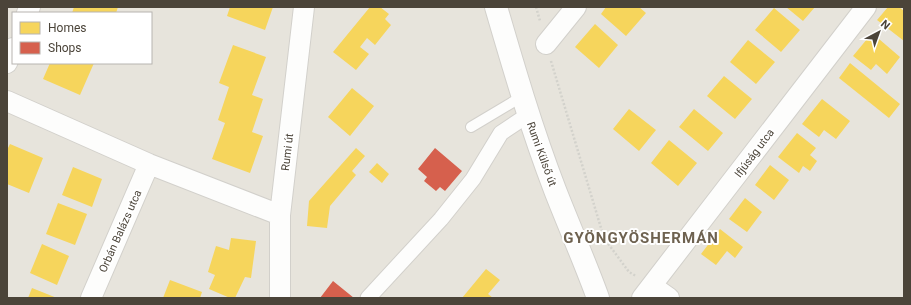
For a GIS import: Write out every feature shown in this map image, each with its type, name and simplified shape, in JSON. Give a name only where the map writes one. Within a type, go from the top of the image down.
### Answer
[{"type":"street","name":"Rumi út","points":[[280,298],[280,215],[304,7]]},
{"type":"street","name":"Rumi Külső út","points":[[496,7],[526,105],[555,191],[598,298]]},
{"type":"street","points":[[546,44],[576,7]]},
{"type":"street","name":"Ifjúság utca","points":[[647,292],[866,7]]},
{"type":"street","points":[[7,62],[12,50]]},
{"type":"street","points":[[7,101],[149,164],[280,215]]},
{"type":"street","points":[[368,298],[441,219],[472,179],[501,133],[526,105]]},
{"type":"street","name":"Orbán Balázs utca","points":[[91,298],[149,164]]},
{"type":"street","points":[[647,292],[669,298]]},
{"type":"lane","points":[[471,127],[526,105]]},
{"type":"path","points":[[536,7],[604,238],[629,272],[647,292]]},
{"type":"shaded area","points":[[7,7],[904,7],[904,298],[7,298]]},
{"type":"building: Homes","points":[[74,7],[118,7],[116,12],[72,12]]},
{"type":"building: Homes","points":[[230,7],[273,7],[265,30],[227,16]]},
{"type":"building: Homes","points":[[370,7],[380,7],[389,14],[385,19],[391,25],[375,45],[367,38],[360,47],[369,54],[356,70],[333,52]]},
{"type":"building: Homes","points":[[606,7],[639,7],[646,13],[626,36],[601,14]]},
{"type":"building: Homes","points":[[786,7],[815,7],[803,21]]},
{"type":"building: Homes","points":[[888,7],[899,7],[904,11],[904,41],[877,20]]},
{"type":"building: Homes","points":[[774,8],[800,30],[781,52],[755,30]]},
{"type":"building: Homes","points":[[595,24],[618,45],[599,68],[575,47]]},
{"type":"building: Homes","points":[[872,33],[900,57],[887,74],[876,64],[871,70],[853,56]]},
{"type":"building: Homes","points":[[748,40],[775,62],[756,84],[730,62]]},
{"type":"building: Homes","points":[[233,45],[266,57],[252,95],[263,99],[252,132],[263,136],[250,173],[212,159],[225,123],[218,120],[229,87],[219,83]]},
{"type":"building: Homes","points":[[850,63],[900,104],[889,118],[839,78]]},
{"type":"building: Homes","points":[[50,64],[94,64],[80,95],[43,79]]},
{"type":"building: Homes","points":[[724,76],[752,99],[735,119],[707,96]]},
{"type":"building: Homes","points":[[352,88],[374,106],[350,136],[328,117]]},
{"type":"building: Homes","points":[[822,99],[850,121],[836,139],[824,130],[819,137],[802,124]]},
{"type":"building: Homes","points":[[629,109],[656,130],[639,151],[613,129]]},
{"type":"building: Homes","points":[[694,109],[723,133],[708,151],[679,127]]},
{"type":"building: Homes","points":[[797,133],[816,148],[810,155],[817,161],[810,171],[803,166],[799,173],[778,157]]},
{"type":"building: Homes","points":[[669,140],[697,163],[678,186],[651,163]]},
{"type":"building: Homes","points":[[10,144],[43,158],[29,193],[7,184],[7,150]]},
{"type":"building: Homes","points":[[356,148],[365,156],[352,171],[356,175],[330,206],[327,228],[307,226],[309,201]]},
{"type":"building: Homes","points":[[377,163],[389,174],[382,183],[369,172]]},
{"type":"building: Homes","points":[[770,165],[789,180],[774,200],[755,185]]},
{"type":"building: Homes","points":[[73,167],[102,179],[92,207],[62,195]]},
{"type":"building: Homes","points":[[745,198],[762,212],[747,232],[729,219]]},
{"type":"building: Homes","points":[[58,203],[87,214],[75,245],[46,234]]},
{"type":"building: Homes","points":[[720,229],[743,247],[735,258],[727,251],[716,265],[701,254]]},
{"type":"building: Homes","points":[[231,238],[256,241],[251,278],[245,277],[235,298],[230,298],[209,289],[215,275],[208,272],[216,246],[229,250]]},
{"type":"building: Homes","points":[[42,244],[69,256],[57,285],[30,273]]},
{"type":"building: Homes","points":[[486,269],[500,280],[488,294],[493,298],[462,298]]},
{"type":"building: Homes","points":[[170,280],[202,292],[200,298],[163,298]]},
{"type":"building: Homes","points":[[32,288],[57,298],[28,298]]},
{"type":"building: Shops","points":[[435,148],[462,171],[445,191],[440,187],[436,191],[424,181],[427,177],[418,169]]},
{"type":"building: Shops","points":[[333,281],[354,298],[320,298]]},
{"type":"district","name":"GYÖNGYÖSHERMÁN","points":[[641,238]]}]
